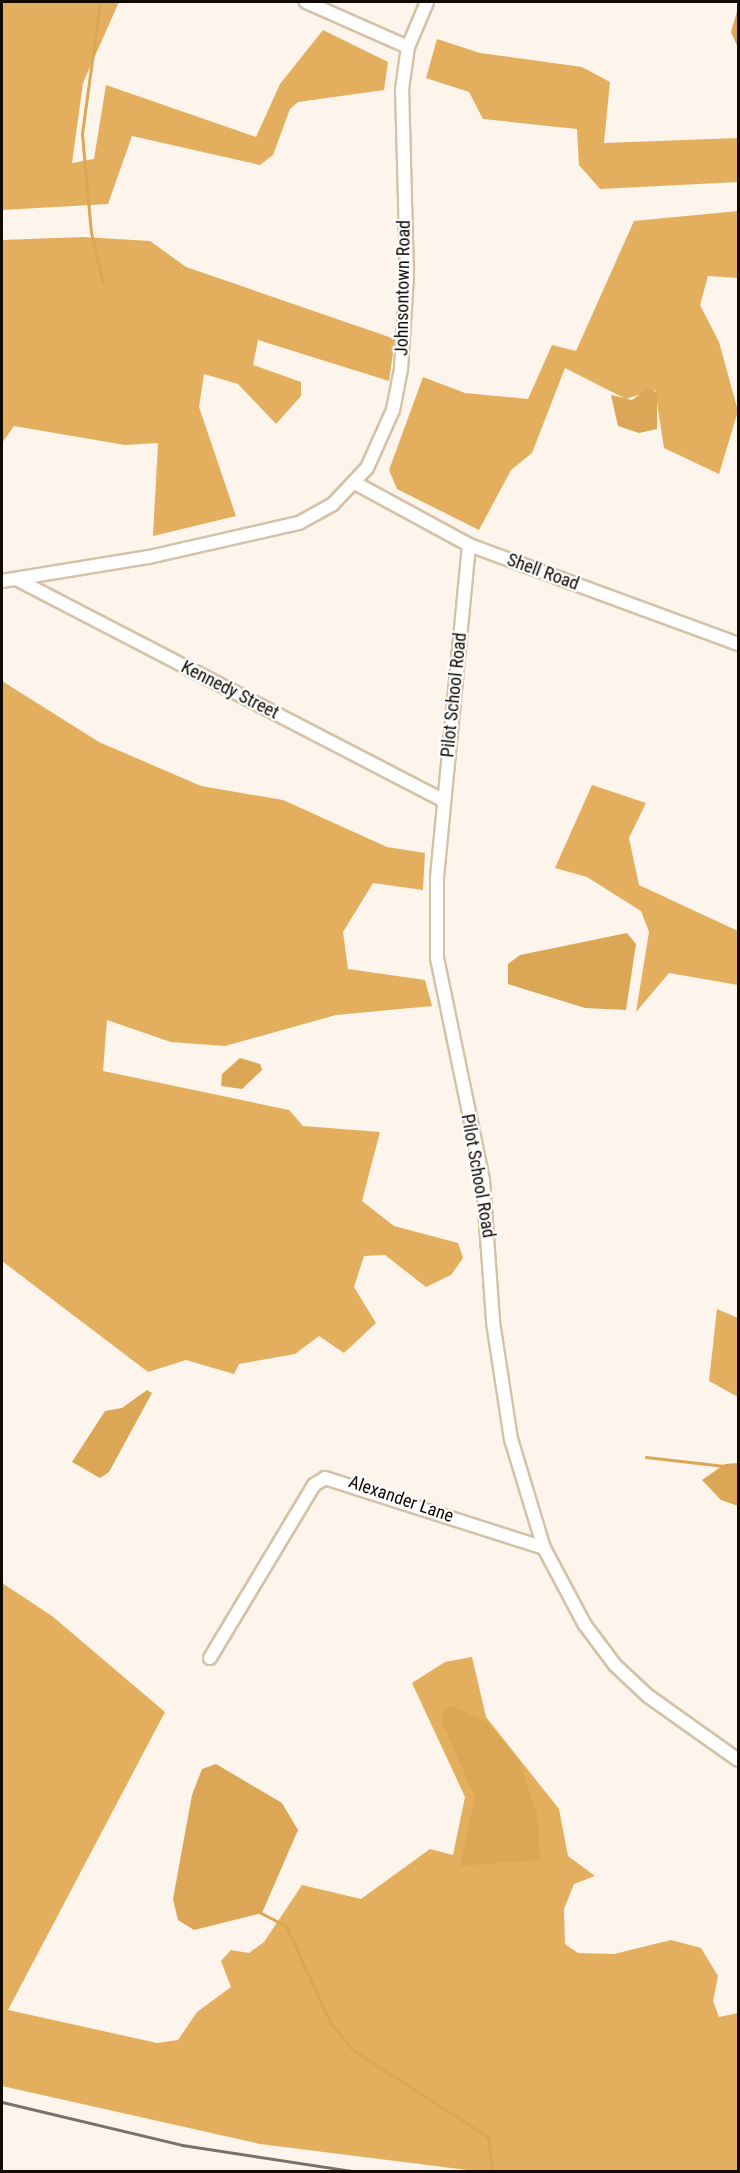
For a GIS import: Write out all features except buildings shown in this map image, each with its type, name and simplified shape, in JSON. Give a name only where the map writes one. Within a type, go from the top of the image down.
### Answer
[{"type":"street","points":[[306,2],[408,47]]},
{"type":"street","name":"Johnsontown Road","points":[[2,581],[18,580],[299,523],[332,505],[355,483],[385,430],[401,369],[407,278],[402,89],[408,47],[427,2]]},
{"type":"street","name":"Shell Road","points":[[355,483],[469,545],[738,644]]},
{"type":"street","name":"Pilot School Road","points":[[469,545],[443,800],[436,958],[483,1181],[493,1322],[511,1439],[544,1548],[585,1625],[615,1665],[648,1696],[738,1760]]},
{"type":"street","name":"Kennedy Street","points":[[18,580],[443,800]]},
{"type":"street","name":"Alexander Lane","points":[[210,1658],[314,1485],[325,1478],[544,1548]]},
{"type":"shaded area","points":[[2,2],[119,2],[83,83],[72,163],[94,159],[106,85],[256,137],[280,84],[323,30],[388,62],[384,90],[298,102],[290,109],[273,155],[260,165],[132,136],[108,204],[2,210]]},
{"type":"shaded area","points":[[738,8],[738,48],[731,32]]},
{"type":"shaded area","points":[[437,39],[480,53],[582,67],[610,82],[604,143],[738,138],[738,182],[600,189],[579,165],[577,129],[483,119],[469,92],[426,78]]},
{"type":"shaded area","points":[[738,211],[738,278],[708,276],[700,305],[719,342],[738,411],[719,474],[664,448],[655,390],[626,399],[565,368],[532,453],[511,470],[479,530],[397,489],[389,470],[423,377],[465,393],[528,399],[552,345],[576,351],[634,221]]},
{"type":"shaded area","points":[[83,237],[150,241],[186,267],[395,339],[389,381],[258,340],[253,365],[301,382],[301,396],[276,424],[238,384],[204,374],[199,407],[236,516],[153,536],[158,443],[125,445],[14,426],[2,443],[2,240]]},
{"type":"shaded area","points":[[649,388],[657,393],[657,429],[639,433],[618,426],[611,395],[632,400]]},
{"type":"shaded area","points":[[2,681],[99,742],[201,786],[283,800],[387,847],[425,853],[423,890],[373,883],[343,932],[348,969],[425,980],[432,1006],[336,1015],[225,1046],[171,1042],[107,1020],[103,1071],[289,1110],[303,1126],[380,1132],[362,1201],[394,1226],[458,1243],[463,1258],[451,1275],[426,1287],[385,1255],[364,1256],[354,1287],[376,1323],[344,1353],[319,1336],[295,1354],[239,1364],[234,1374],[186,1360],[148,1372],[2,1261]]},
{"type":"shaded area","points":[[592,785],[646,803],[629,838],[639,885],[738,931],[738,985],[669,973],[636,1012],[649,932],[641,911],[587,877],[555,868]]},
{"type":"shaded area","points":[[627,933],[636,944],[626,1010],[585,1008],[508,984],[508,964],[520,955]]},
{"type":"shaded area","points":[[240,1058],[260,1064],[262,1070],[242,1089],[221,1086],[222,1074]]},
{"type":"shaded area","points":[[717,1309],[738,1318],[738,1397],[709,1381]]},
{"type":"shaded area","points":[[147,1390],[152,1393],[109,1472],[100,1478],[72,1462],[105,1411],[122,1408]]},
{"type":"shaded area","points":[[738,1463],[738,1506],[721,1500],[702,1480],[725,1464]]},
{"type":"shaded area","points":[[2,1583],[52,1616],[165,1712],[8,2010],[157,2043],[178,2040],[197,2012],[231,1987],[221,1961],[231,1950],[249,1953],[264,1942],[302,1885],[361,1899],[430,1849],[453,1855],[465,1797],[412,1683],[445,1662],[472,1657],[486,1717],[559,1809],[568,1856],[595,1876],[574,1884],[564,1909],[565,1944],[578,1953],[614,1954],[671,1940],[701,1948],[718,1976],[713,2001],[719,2017],[738,2013],[738,2171],[467,2170],[260,2144],[2,2086]]},
{"type":"shaded area","points":[[452,1706],[487,1722],[519,1760],[537,1813],[540,1860],[460,1866],[475,1798],[442,1722],[444,1710]]},
{"type":"shaded area","points":[[216,1764],[282,1803],[298,1830],[262,1913],[194,1930],[178,1920],[173,1899],[192,1795],[202,1769]]},
{"type":"waterway","points":[[100,2],[82,134],[91,232],[103,284]]},
{"type":"waterway","points":[[646,1457],[724,1466]]},
{"type":"waterway","points":[[257,1911],[286,1926],[330,2022],[353,2050],[488,2137],[492,2172]]},
{"type":"railway","points":[[2,2102],[182,2145],[358,2172]]}]
